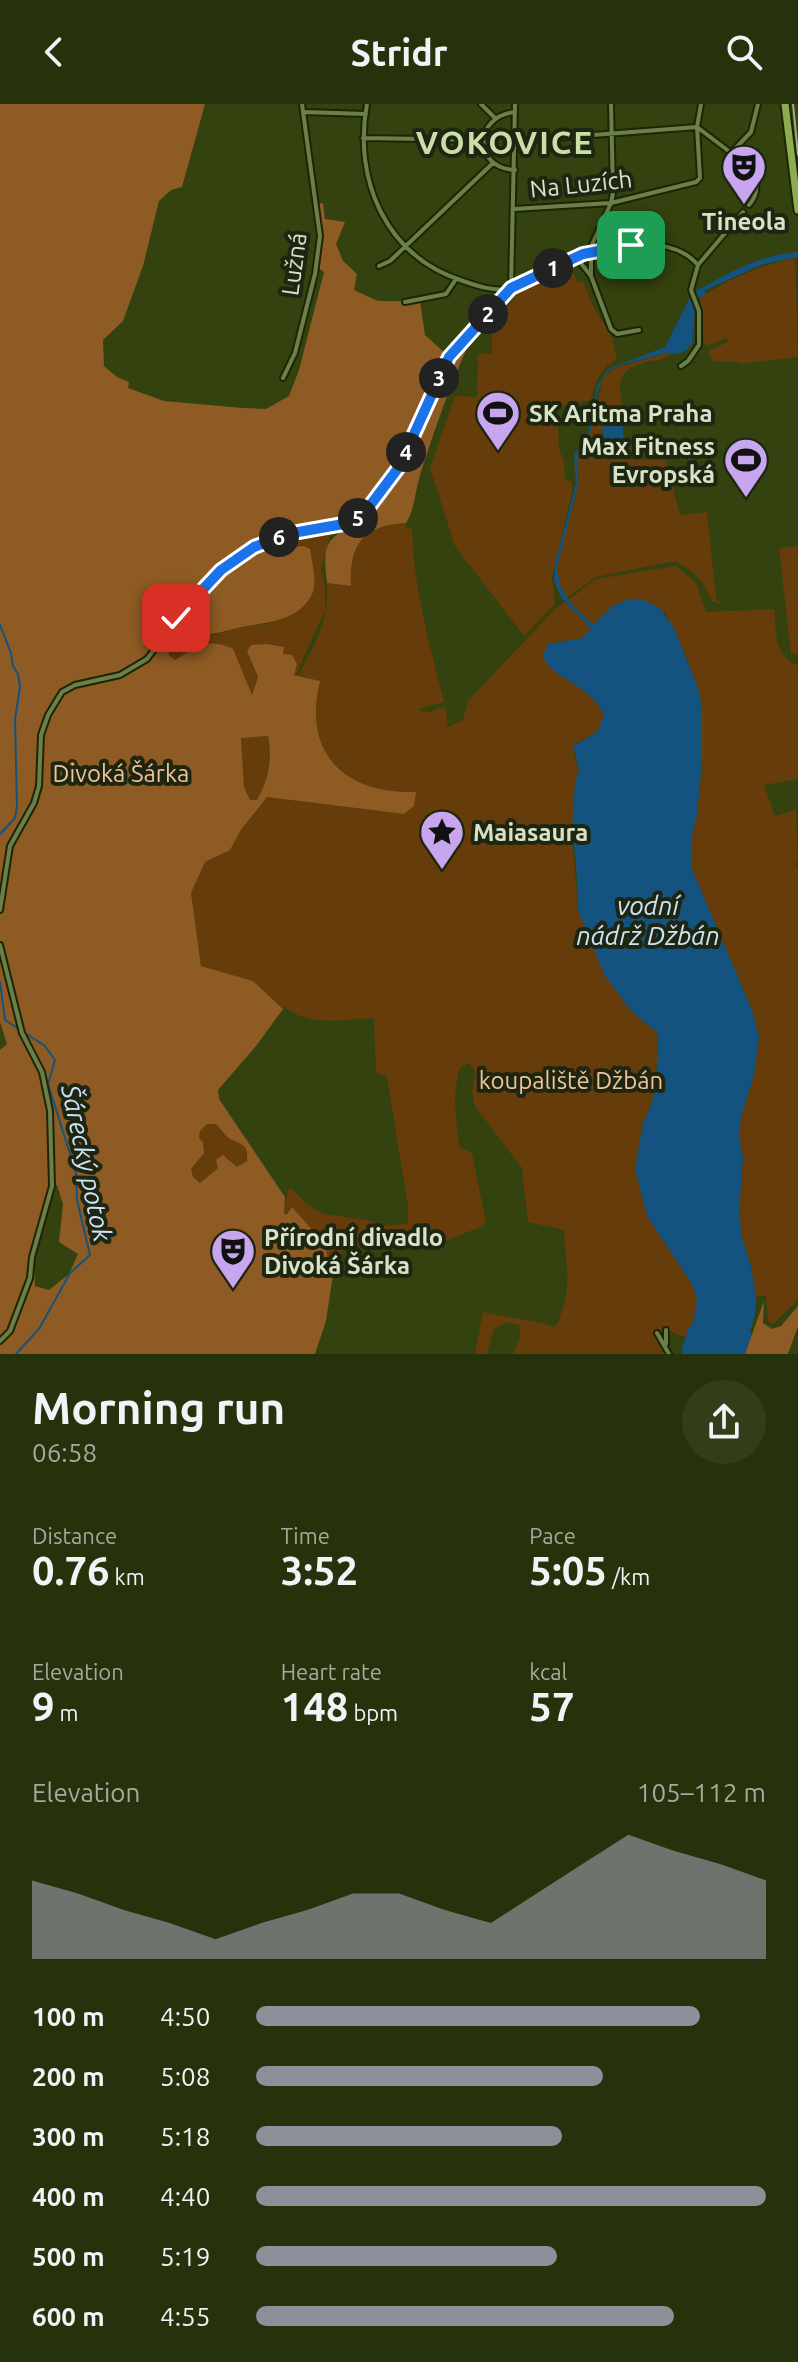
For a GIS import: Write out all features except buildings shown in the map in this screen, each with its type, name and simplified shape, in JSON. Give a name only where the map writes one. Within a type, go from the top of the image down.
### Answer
[{"type":"main road","points":[[785,104],[798,210]]},
{"type":"street","name":"Lužná","points":[[283,378],[295,353],[315,274],[320,236],[302,104]]},
{"type":"street","points":[[367,104],[364,163],[370,188],[383,215],[406,245],[456,279],[498,289],[511,288],[576,257],[631,245],[683,251],[698,265]]},
{"type":"street","points":[[481,104],[495,118]]},
{"type":"street","points":[[0,910],[10,846],[34,803],[39,786],[41,735],[48,715],[62,692],[69,687],[120,675],[147,659],[198,592],[236,558],[287,534],[349,523],[366,511],[399,467],[449,357],[511,288],[515,104]]},
{"type":"street","points":[[591,276],[590,252],[611,203],[611,104]]},
{"type":"street","points":[[697,127],[701,104]]},
{"type":"street","points":[[731,153],[751,132],[758,104]]},
{"type":"street","points":[[304,112],[366,114]]},
{"type":"street","points":[[515,112],[495,118],[483,140],[486,153],[493,163],[502,169],[515,170]]},
{"type":"street","points":[[515,141],[697,127],[751,168],[755,175],[756,194],[749,205]]},
{"type":"street","name":"Na Luzích","points":[[514,209],[611,203],[698,180],[697,127]]},
{"type":"street","points":[[363,138],[483,140]]},
{"type":"street","points":[[379,266],[390,261],[493,163]]},
{"type":"street","points":[[681,366],[699,345],[698,308],[691,292],[698,265],[743,212]]},
{"type":"street","points":[[576,257],[591,276],[614,333],[639,330]]},
{"type":"street","points":[[405,302],[446,294],[456,279]]},
{"type":"street","points":[[0,945],[22,1031],[42,1072],[50,1111],[52,1186],[32,1257],[30,1278],[10,1331],[0,1341]]},
{"type":"street","points":[[666,1330],[666,1347]]},
{"type":"street","points":[[657,1333],[669,1354]]},
{"type":"green space","name":"Divoká Šárka","points":[[0,104],[205,104],[182,187],[171,190],[159,201],[143,266],[123,321],[103,340],[104,366],[129,382],[128,388],[164,401],[266,409],[289,396],[299,370],[324,272],[317,267],[322,243],[318,204],[323,203],[325,219],[345,222],[336,244],[343,261],[357,274],[354,290],[378,301],[420,301],[425,335],[447,355],[403,454],[371,503],[349,521],[296,530],[287,536],[290,548],[303,546],[310,549],[314,587],[304,606],[279,620],[211,634],[197,632],[185,621],[172,621],[162,635],[168,641],[169,655],[175,660],[209,644],[233,649],[252,695],[258,677],[247,651],[251,645],[284,647],[283,654],[292,655],[297,664],[294,675],[320,681],[317,729],[324,749],[335,765],[369,786],[416,792],[414,806],[404,814],[267,797],[241,830],[230,850],[205,862],[191,893],[201,966],[253,981],[283,1009],[218,1090],[219,1099],[285,1197],[284,1214],[292,1207],[323,1242],[328,1266],[334,1268],[326,1321],[315,1354],[0,1354],[0,1050],[7,1044],[0,1022]],"holes":[[[268,736],[270,753],[267,777],[257,800],[250,800],[244,787],[241,738]],[[207,1124],[216,1124],[230,1139],[244,1147],[247,1161],[237,1167],[223,1155],[216,1160],[218,1168],[200,1183],[193,1177],[191,1169],[204,1153],[200,1131]],[[49,1185],[57,1185],[63,1204],[59,1242],[78,1254],[69,1274],[49,1290],[35,1286],[34,1261],[47,1216],[42,1212]]]},
{"type":"green space","points":[[795,258],[798,357],[739,364],[713,361],[708,351],[728,342],[726,338],[706,346],[700,298],[745,274]]},
{"type":"green space","name":"SK Aritma Praha","points":[[569,265],[578,283],[583,281],[593,306],[611,336],[617,360],[603,371],[591,400],[557,407],[559,449],[564,462],[565,480],[572,481],[572,492],[552,577],[555,604],[524,636],[455,546],[430,468],[455,396],[477,397],[478,354],[492,354],[492,332],[520,288]]},
{"type":"green space","points":[[464,345],[468,346],[436,426],[406,523],[379,528],[362,540],[353,559],[351,586],[327,583],[325,566],[328,546],[371,508],[388,486],[408,451],[441,378]]},
{"type":"green space","points":[[671,354],[635,366],[623,375],[620,387],[624,414],[602,416],[604,459],[666,460],[680,515],[707,512],[716,598],[723,605],[712,601],[698,577],[675,561],[596,577],[566,598],[560,585],[559,557],[578,486],[577,454],[588,441],[603,378],[615,368]]},
{"type":"green space","name":"koupaliště Džbán","points":[[406,523],[407,529],[412,528],[419,594],[444,702],[419,711],[430,712],[445,706],[446,728],[463,720],[468,701],[565,602],[591,629],[582,638],[548,644],[549,665],[588,693],[604,717],[597,732],[576,743],[574,754],[579,771],[575,782],[573,843],[578,910],[631,1011],[658,1033],[656,1086],[643,1123],[635,1169],[647,1216],[692,1284],[697,1300],[696,1314],[687,1338],[668,1330],[656,1333],[666,1354],[513,1354],[520,1337],[519,1325],[506,1322],[493,1330],[487,1354],[475,1354],[483,1312],[555,1327],[565,1302],[567,1279],[564,1230],[528,1222],[522,1168],[475,1106],[472,1092],[476,1073],[469,1063],[460,1067],[455,1097],[459,1146],[472,1153],[486,1222],[481,1227],[439,1243],[345,1246],[334,1268],[328,1267],[327,1252],[291,1207],[285,1216],[288,1189],[293,1189],[304,1202],[323,1214],[368,1220],[383,1226],[408,1224],[408,1206],[387,1077],[376,1072],[374,1018],[328,1021],[305,1018],[285,1007],[283,1009],[253,981],[201,966],[191,893],[205,862],[230,850],[241,830],[267,797],[404,814],[416,792],[369,786],[335,765],[324,749],[317,729],[319,681],[298,675],[324,619],[327,583],[351,586],[353,559],[362,540],[379,528]]},
{"type":"green space","points":[[327,529],[330,535],[321,569],[325,585],[325,610],[296,675],[247,651],[258,677],[252,696],[227,646],[198,645],[175,660],[169,655],[168,641],[162,635],[172,621],[185,621],[204,634],[270,623],[290,549],[287,536]]},
{"type":"green space","points":[[798,546],[798,654],[791,654],[779,548]]},
{"type":"green space","points":[[676,566],[696,583],[706,612],[774,609],[780,650],[798,665],[798,779],[764,785],[775,816],[796,810],[798,862],[795,863],[798,869],[798,1300],[773,1324],[768,1321],[766,1295],[756,1297],[742,1239],[739,1211],[743,1157],[739,1139],[741,1116],[754,1075],[759,1037],[752,1010],[691,867],[691,840],[702,762],[702,722],[688,661],[665,612],[593,626],[568,600],[596,579]]},
{"type":"green space","points":[[268,736],[267,776],[258,800],[250,800],[244,787],[241,737]]},
{"type":"green space","points":[[207,1124],[216,1124],[241,1143],[247,1153],[247,1161],[237,1167],[226,1157],[200,1183],[193,1177],[191,1169],[204,1153],[203,1142],[199,1138],[200,1131]]},
{"type":"green space","points":[[764,1301],[763,1323],[772,1329],[781,1326],[798,1306],[798,1326],[788,1354],[745,1354]]},
{"type":"water","name":"vodní nádrž Džbán","points":[[798,252],[798,257],[763,264],[705,290],[705,295],[698,298],[695,310],[692,345],[682,353],[663,354],[621,365],[603,378],[590,436],[577,454],[578,485],[558,564],[563,591],[593,625],[612,606],[629,599],[641,599],[660,608],[674,628],[698,688],[702,707],[702,762],[691,840],[691,867],[752,1010],[759,1037],[754,1075],[741,1116],[739,1139],[743,1157],[739,1211],[742,1239],[756,1297],[752,1334],[745,1354],[682,1354],[687,1328],[693,1324],[697,1300],[692,1284],[647,1216],[635,1169],[643,1123],[656,1086],[658,1033],[631,1011],[604,974],[578,910],[572,832],[575,782],[579,771],[573,746],[597,732],[604,716],[591,697],[554,671],[543,655],[548,644],[582,638],[591,629],[561,597],[554,580],[555,564],[576,483],[574,455],[588,437],[597,386],[608,369],[665,347],[696,291],[758,261]]},
{"type":"water","points":[[622,416],[624,448],[613,449],[613,455],[604,453],[602,417]]},
{"type":"waterway","name":"Šárecký potok","points":[[0,625],[20,687],[15,719],[17,806],[15,818],[0,834]]},
{"type":"waterway","name":"Šárecký potok","points":[[0,982],[5,1020],[45,1046],[55,1060],[48,1084],[76,1173],[77,1200],[90,1255],[70,1273],[39,1329],[16,1354]]},
{"type":"tram line","points":[[793,104],[798,155]]},
{"type":"place","name":"Tineola","points":[[744,206]]},
{"type":"place","name":"SK Aritma Praha","points":[[498,452]]},
{"type":"place","name":"Max Fitness Evropská","points":[[746,499]]},
{"type":"place","name":"Maiasaura","points":[[442,871]]},
{"type":"place","name":"Přírodní divadlo Divoká Šárka","points":[[233,1290]]},
{"type":"district","name":"VOKOVICE","points":[[505,142]]},
{"type":"route","points":[[176,618],[221,570],[254,547],[297,531],[349,523],[366,511],[399,467],[449,357],[511,288],[583,254],[631,245]]}]
